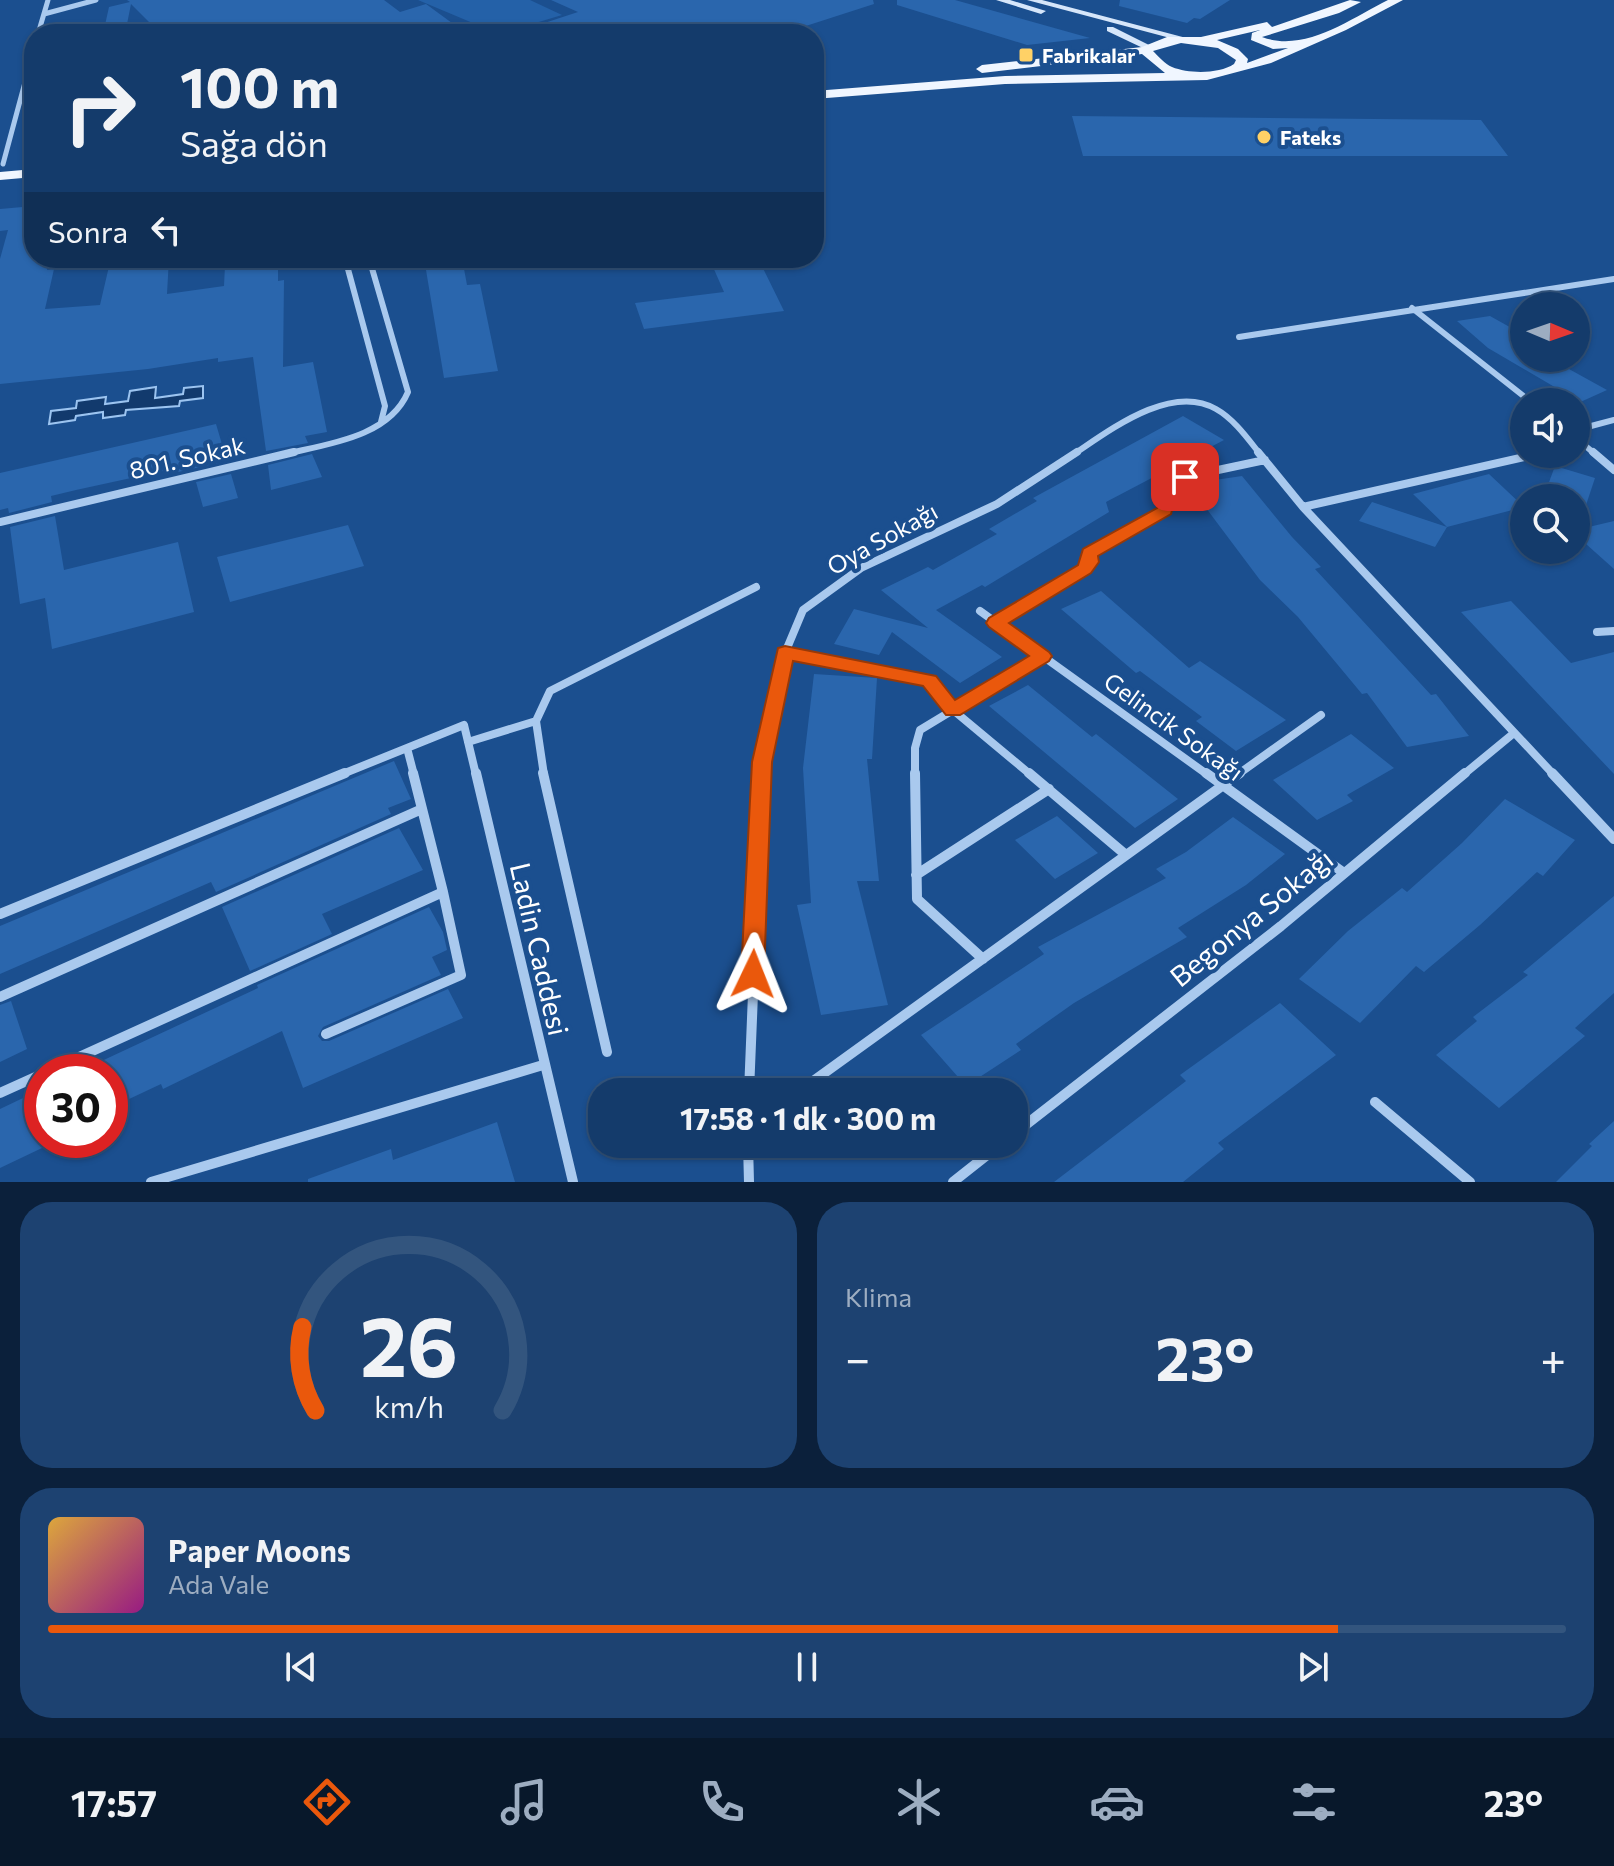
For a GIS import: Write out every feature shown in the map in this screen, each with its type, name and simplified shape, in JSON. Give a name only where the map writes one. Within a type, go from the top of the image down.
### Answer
[{"type":"main road","points":[[1000,0],[1119,31],[1146,48],[1154,63],[1165,69],[1207,76]]},
{"type":"main road","points":[[1031,0],[1236,52],[1242,63],[1231,72]]},
{"type":"main road","points":[[1005,80],[1207,76],[1231,72],[1294,52],[1314,39],[1397,0]]},
{"type":"main road","points":[[1045,63],[1193,41],[1357,1]]},
{"type":"main road","points":[[1314,39],[1283,46],[1255,38],[1260,32],[1311,19],[1357,1]]},
{"type":"main road","points":[[824,83],[1122,59],[1134,62],[1139,68],[1131,73],[824,94]]},
{"type":"main road","points":[[1,168],[24,164]]},
{"type":"main road","points":[[1,168],[24,171]]},
{"type":"street","points":[[41,24],[48,0]]},
{"type":"street","points":[[44,14],[96,0]]},
{"type":"street","points":[[1,168],[24,85]]},
{"type":"street","points":[[348,268],[385,406],[381,423]]},
{"type":"street","points":[[372,268],[408,392],[395,413],[381,423]]},
{"type":"street","points":[[1239,337],[1614,279]]},
{"type":"street","points":[[1412,308],[1513,388]]},
{"type":"street","name":"Oya Sokağı","points":[[750,1078],[762,762],[785,653],[803,610],[861,568],[997,504],[1128,419],[1164,404],[1196,403],[1216,409],[1243,433],[1303,507],[1614,839]]},
{"type":"street","points":[[1590,426],[1614,420]]},
{"type":"street","name":"801. Sokak","points":[[0,522],[323,445],[365,433],[381,423]]},
{"type":"street","points":[[1590,452],[1614,470]]},
{"type":"street","points":[[995,623],[1084,569],[1090,562],[1089,553],[1165,510],[1171,484],[1185,477],[1265,460]]},
{"type":"street","points":[[1303,507],[1510,460]]},
{"type":"street","points":[[607,1052],[545,785],[536,721],[550,691],[756,587]]},
{"type":"street","name":"Gelincik Sokağı","points":[[980,611],[1344,873]]},
{"type":"street","points":[[1597,632],[1614,631]]},
{"type":"street","points":[[785,653],[929,681],[953,710],[1126,855]]},
{"type":"street","points":[[983,959],[917,899],[915,748],[920,730],[1042,656]]},
{"type":"street","points":[[817,1078],[1321,715]]},
{"type":"street","points":[[468,742],[536,721]]},
{"type":"street","name":"Ladin Caddesi","points":[[407,748],[464,725],[573,1182]]},
{"type":"street","name":"Begonya Sokağı","points":[[1028,1123],[1344,873],[1514,733]]},
{"type":"street","points":[[0,914],[407,748],[461,975],[326,1034]]},
{"type":"street","points":[[916,875],[1049,789]]},
{"type":"street","points":[[0,997],[422,809]]},
{"type":"street","points":[[86,1054],[443,892]]},
{"type":"street","points":[[151,1182],[543,1065]]},
{"type":"street","points":[[0,1093],[24,1082]]},
{"type":"street","points":[[1375,1102],[1470,1182]]},
{"type":"street","points":[[748,1158],[749,1182]]},
{"type":"street","points":[[953,1182],[983,1158]]},
{"type":"shaded area","points":[[418,0],[530,0],[562,15],[532,24],[475,24]]},
{"type":"shaded area","points":[[203,386],[203,398],[180,401],[179,406],[126,410],[125,415],[103,418],[103,412],[49,424],[51,411],[76,408],[77,401],[106,397],[105,404],[128,401],[130,391],[156,387],[155,398],[183,394],[184,388]]},
{"type":"building","points":[[127,0],[384,0],[400,12],[426,4],[453,24],[151,24],[131,4],[127,24],[105,24],[109,7],[130,2]]},
{"type":"building","points":[[551,0],[873,0],[874,4],[812,24],[541,24],[578,12]]},
{"type":"building","points":[[897,0],[955,0],[1090,38],[1027,45],[897,5]]},
{"type":"building","points":[[1120,0],[1230,0],[1200,19],[1194,18],[1187,23],[1119,6]]},
{"type":"building","name":"Fateks","points":[[1072,116],[1481,120],[1508,156],[1083,156]]},
{"type":"building","points":[[24,207],[24,268],[54,269],[45,309],[100,305],[109,268],[168,268],[167,294],[224,286],[225,268],[278,268],[278,281],[284,280],[283,367],[313,362],[327,432],[305,436],[308,443],[266,451],[253,357],[218,362],[218,358],[148,369],[0,384],[0,259],[8,230],[0,231],[0,209]]},
{"type":"building","points":[[426,268],[464,268],[467,285],[480,284],[498,371],[444,378]]},
{"type":"building","points":[[713,268],[763,268],[784,311],[644,329],[635,303],[724,292]]},
{"type":"building","points":[[1490,316],[1510,327],[1510,361],[1488,348],[1457,321]]},
{"type":"building","points":[[1529,372],[1574,372],[1607,390],[1590,398],[1590,388],[1556,388]]},
{"type":"building","points":[[1183,416],[1224,440],[1106,502],[1109,512],[985,587],[982,585],[936,610],[1002,657],[960,683],[892,632],[879,655],[834,644],[854,609],[928,628],[881,590],[928,567],[933,570],[997,534],[989,529],[1037,501],[1033,498]]},
{"type":"building","points":[[216,424],[227,461],[178,472],[177,468],[76,490],[51,496],[52,502],[9,513],[8,508],[0,510],[0,473]]},
{"type":"building","points":[[312,454],[322,477],[271,490],[268,465]]},
{"type":"building","points":[[1554,468],[1595,478],[1590,493],[1590,484],[1548,484]]},
{"type":"building","points":[[231,474],[238,498],[203,507],[196,482]]},
{"type":"building","points":[[1489,474],[1510,494],[1510,511],[1447,527],[1413,494]]},
{"type":"building","points":[[1242,476],[1321,567],[1315,569],[1431,695],[1436,694],[1469,736],[1407,747],[1367,693],[1362,694],[1298,617],[1260,580],[1188,484]]},
{"type":"building","points":[[1372,502],[1447,527],[1435,547],[1359,521]]},
{"type":"building","points":[[55,516],[64,570],[178,542],[194,612],[52,649],[45,598],[20,604],[10,527]]},
{"type":"building","points":[[1614,521],[1614,569],[1590,548],[1590,527]]},
{"type":"building","points":[[348,525],[364,566],[230,602],[217,557]]},
{"type":"building","points":[[1101,591],[1189,668],[1200,661],[1286,720],[1236,751],[1196,721],[1202,717],[1140,671],[1136,673],[1061,609]]},
{"type":"building","points":[[1511,601],[1571,663],[1614,652],[1614,774],[1461,612]]},
{"type":"building","points":[[814,674],[877,678],[872,759],[867,759],[879,881],[857,881],[888,1005],[821,1015],[797,905],[811,903],[803,768]]},
{"type":"building","points":[[1028,685],[1092,737],[1096,734],[1178,799],[1135,828],[989,706]]},
{"type":"building","points":[[1351,734],[1394,768],[1347,795],[1353,801],[1317,820],[1273,780]]},
{"type":"building","points":[[394,761],[411,799],[388,808],[391,814],[216,892],[211,882],[0,974],[0,926]]},
{"type":"building","points":[[1505,799],[1575,840],[1543,876],[1537,872],[1424,972],[1416,966],[1360,1023],[1299,979],[1348,931],[1402,888],[1407,892]]},
{"type":"building","points":[[1057,816],[1098,853],[1055,879],[1015,840]]},
{"type":"building","points":[[1233,817],[1285,854],[1246,885],[1178,928],[1187,937],[1074,1003],[1016,1044],[1021,1050],[978,1078],[959,1078],[921,1035],[1044,954],[1038,947],[1166,878],[1156,869],[1186,852]]},
{"type":"building","points":[[399,828],[423,870],[322,914],[332,934],[250,971],[222,907]]},
{"type":"building","points":[[1614,896],[1614,993],[1575,1028],[1585,1036],[1499,1108],[1436,1055],[1477,1021],[1473,1017],[1528,975],[1523,972]]},
{"type":"building","points":[[429,907],[443,932],[447,950],[432,957],[441,975],[323,1027],[318,1036],[322,1041],[329,1041],[448,989],[463,1018],[303,1088],[282,1031],[163,1089],[161,1084],[128,1100],[128,1054],[117,1054],[258,988],[257,985]]},
{"type":"building","points":[[11,1001],[27,1049],[0,1062],[0,1005]]},
{"type":"building","points":[[1280,1003],[1336,1055],[1218,1143],[1224,1149],[1183,1182],[1054,1182],[1186,1081],[1180,1075]]},
{"type":"building","points":[[24,1098],[24,1157],[0,1168],[0,1109]]},
{"type":"building","points":[[1614,1121],[1614,1182],[1556,1182],[1592,1146],[1589,1144]]},
{"type":"building","points":[[497,1122],[515,1182],[308,1182],[308,1179],[391,1149],[393,1160]]},
{"type":"place","name":"Fabrikalar","points":[[1026,55]]},
{"type":"place","name":"Fateks","points":[[1264,137]]},
{"type":"route","points":[[753,974],[762,762],[785,653],[929,681],[953,710],[1042,656],[995,623],[1084,569],[1090,562],[1089,553],[1165,510],[1171,484],[1185,477]]}]
